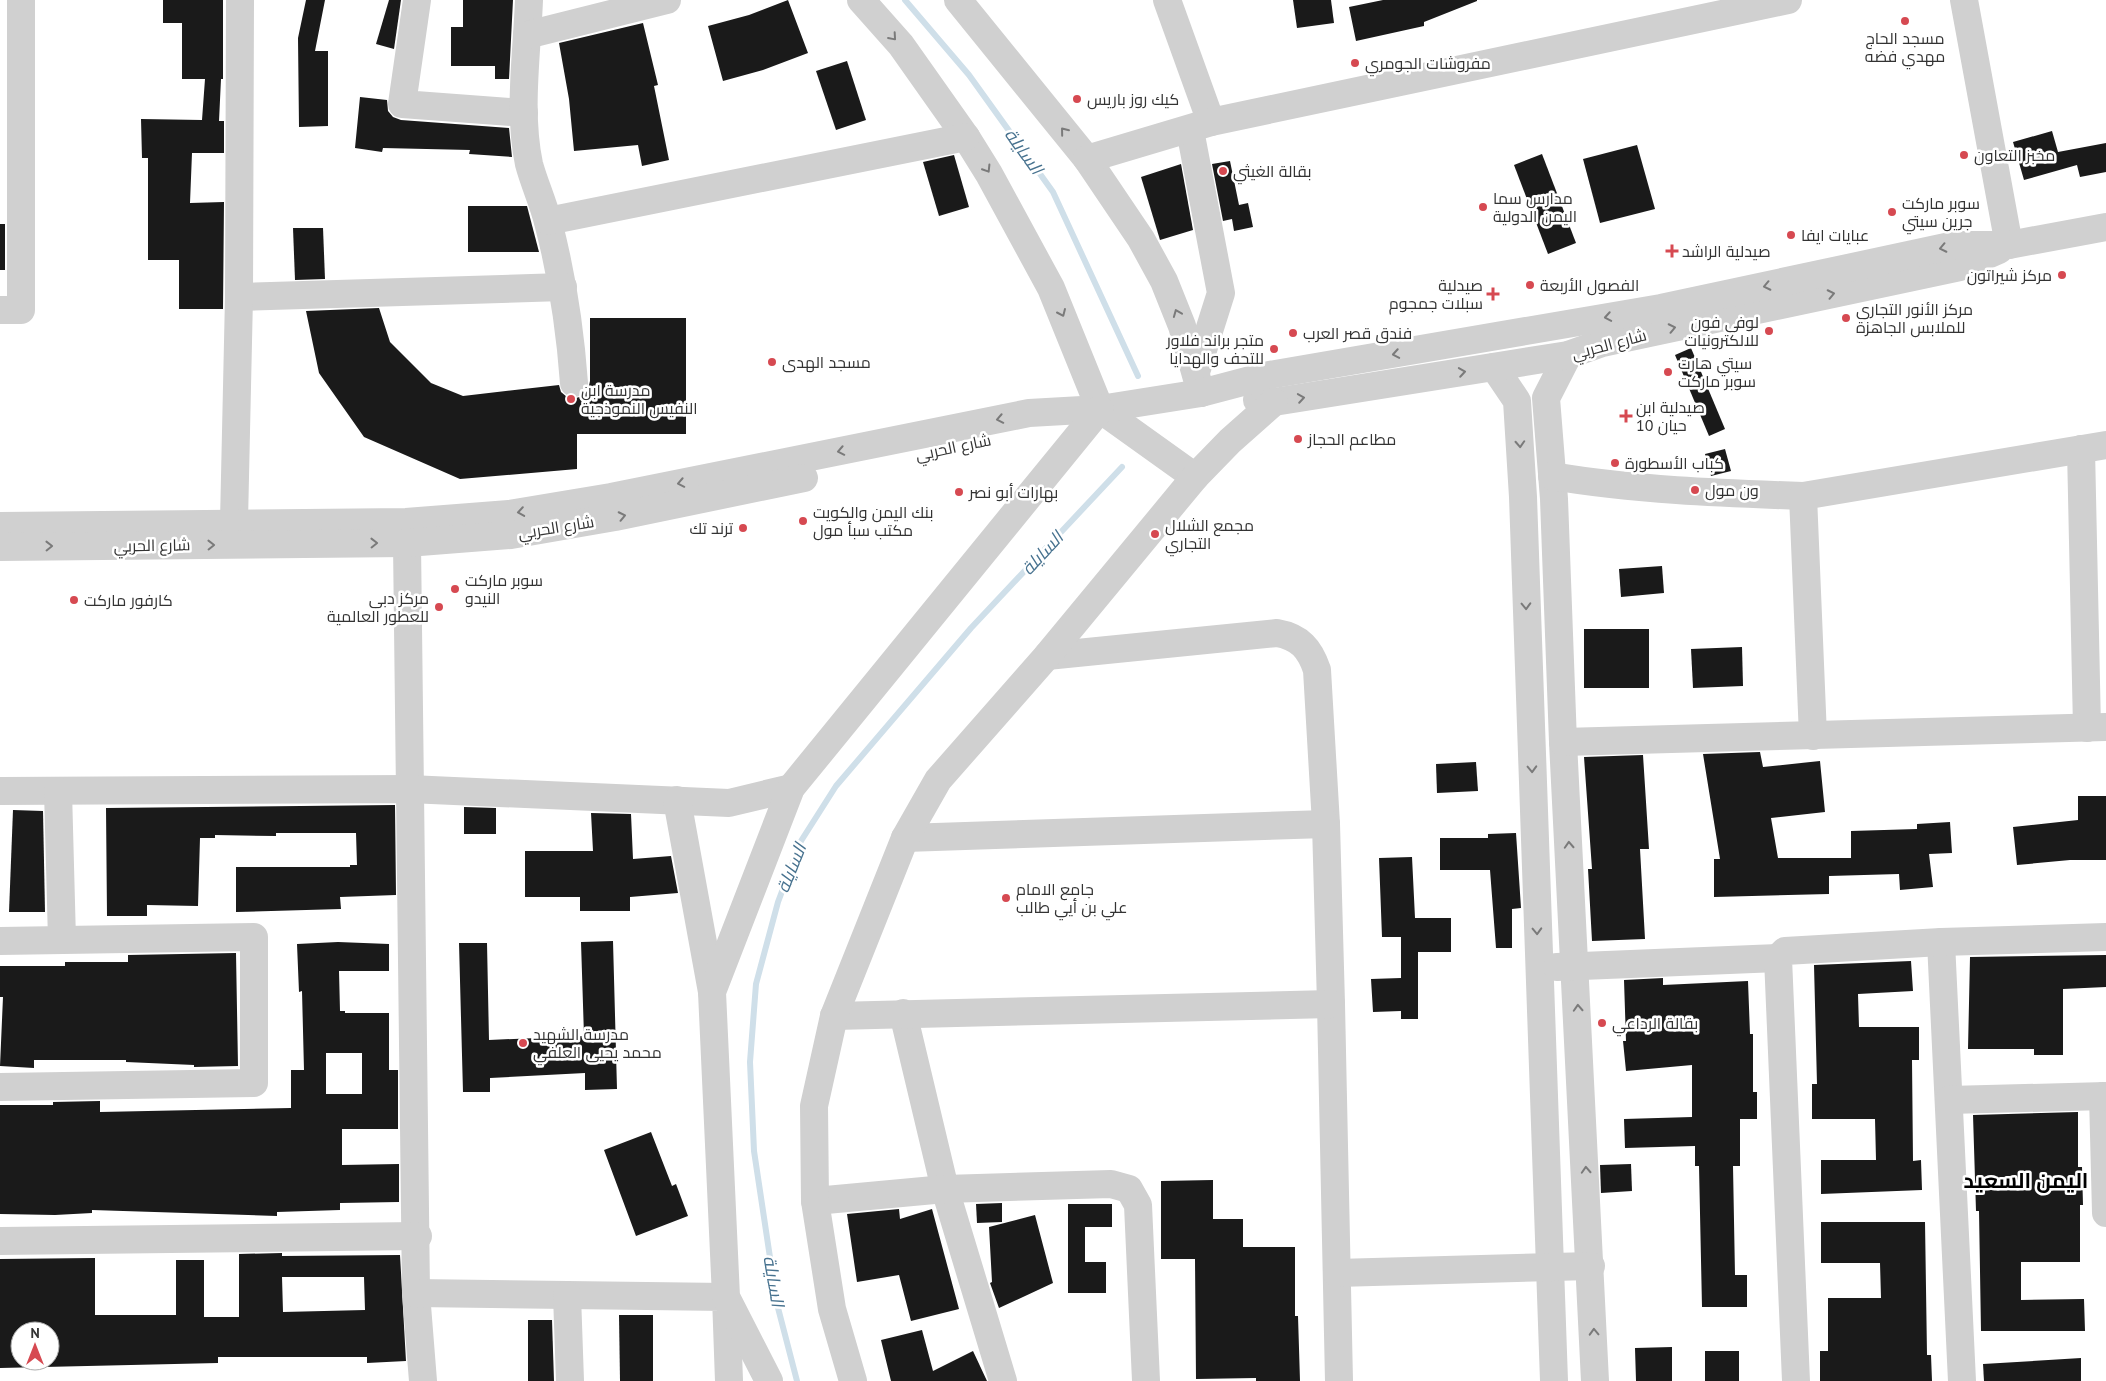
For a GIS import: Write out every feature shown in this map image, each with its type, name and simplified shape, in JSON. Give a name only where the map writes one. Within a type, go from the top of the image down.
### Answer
[{"type":"street","points":[[0,310],[21,310],[21,0]]},
{"type":"street","points":[[234,522],[239,297],[240,0]]},
{"type":"street","points":[[417,0],[402,104],[524,114]]},
{"type":"street","points":[[529,0],[524,114],[529,163],[548,221],[562,287],[569,323],[574,383]]},
{"type":"street","points":[[528,35],[667,0]]},
{"type":"street","points":[[861,0],[900,46],[966,137],[1032,250],[1069,328],[1100,409],[1195,478]]},
{"type":"street","points":[[958,0],[1087,159],[1140,239],[1164,282],[1182,326],[1199,382]]},
{"type":"street","points":[[1167,0],[1201,126],[1221,293],[1199,382]]},
{"type":"street","points":[[1087,159],[1201,126],[1788,0]]},
{"type":"street","points":[[1964,0],[2009,245]]},
{"type":"street","points":[[548,221],[966,137]]},
{"type":"street","name":"شارع الحربي","points":[[0,547],[407,543],[512,535],[615,518],[1033,430],[1100,409],[1199,382],[1269,376],[1661,308],[1955,245],[2009,245],[2106,226]]},
{"type":"street","name":"شارع الحربي","points":[[1199,382],[1274,402],[1568,356],[1602,343],[1960,267],[2009,245]]},
{"type":"street","points":[[239,297],[562,287]]},
{"type":"street","points":[[1568,356],[1546,398],[1552,476],[1563,742],[1576,966],[1595,1381]]},
{"type":"street","points":[[1494,367],[1517,401],[1524,518],[1538,967],[1554,1381]]},
{"type":"street","points":[[1517,401],[1526,394],[1541,393],[1546,398]]},
{"type":"street","points":[[853,1381],[832,1309],[815,1201],[814,1106],[834,1016],[905,838],[938,780],[1047,656],[1195,478],[1230,441],[1274,402]]},
{"type":"street","points":[[712,992],[791,788],[1100,409]]},
{"type":"street","name":"شارع الحربي","points":[[0,526],[234,522],[406,522],[509,514],[611,498],[1028,413],[1100,409]]},
{"type":"street","points":[[1552,476],[1602,485],[1664,491],[1803,496],[2094,447],[2096,728],[1563,742]]},
{"type":"street","points":[[1803,496],[1813,736]]},
{"type":"street","points":[[407,543],[409,788],[418,1236],[416,1293],[423,1381]]},
{"type":"street","points":[[1047,656],[1277,633],[1287,635],[1305,644],[1311,652],[1316,670],[1326,824],[1332,1004],[1339,1381]]},
{"type":"street","points":[[0,791],[409,788],[729,803],[791,788]]},
{"type":"street","points":[[58,791],[62,940]]},
{"type":"street","points":[[677,800],[712,992],[729,1381]]},
{"type":"street","points":[[905,838],[1326,824]]},
{"type":"street","points":[[0,941],[254,937],[254,1084],[0,1087]]},
{"type":"street","points":[[1538,967],[1778,958],[1785,951],[1942,942],[2106,937]]},
{"type":"street","points":[[1942,942],[1962,1381]]},
{"type":"street","points":[[1778,958],[1796,1381]]},
{"type":"street","points":[[834,1016],[1332,1004]]},
{"type":"street","points":[[903,1013],[945,1189],[1003,1381]]},
{"type":"street","points":[[1949,1100],[2105,1096],[2106,1212]]},
{"type":"street","points":[[815,1201],[945,1189],[1111,1184],[1129,1189],[1138,1205],[1146,1381]]},
{"type":"street","points":[[0,1241],[418,1236]]},
{"type":"street","points":[[1337,1273],[1591,1266]]},
{"type":"street","points":[[416,1293],[726,1297]]},
{"type":"street","points":[[567,1295],[570,1381]]},
{"type":"street","points":[[726,1297],[769,1381]]},
{"type":"building","points":[[163,0],[223,0],[223,79],[221,79],[219,121],[224,121],[224,153],[192,153],[190,203],[224,202],[223,309],[179,309],[179,260],[148,260],[148,158],[142,158],[141,119],[202,120],[205,79],[182,79],[182,23],[163,23]]},
{"type":"building","points":[[306,0],[325,0],[315,51],[328,51],[328,126],[299,127],[298,38]]},
{"type":"building","points":[[389,0],[401,0],[394,49],[376,44]]},
{"type":"building","points":[[463,0],[513,0],[509,79],[495,79],[495,66],[451,66],[451,27],[463,27]]},
{"type":"building","points":[[788,0],[808,53],[763,70],[723,81],[708,26],[749,15]]},
{"type":"building","points":[[1293,0],[1331,0],[1334,23],[1297,28]]},
{"type":"building","points":[[1383,0],[1477,1],[1424,22],[1424,26],[1356,41],[1349,7]]},
{"type":"building","points":[[643,23],[658,85],[654,86],[669,160],[642,166],[638,145],[574,151],[569,99],[559,43]]},
{"type":"building","points":[[847,61],[866,120],[836,130],[816,71]]},
{"type":"building","points":[[360,97],[387,100],[388,111],[393,117],[401,120],[509,128],[512,157],[469,154],[470,150],[383,148],[382,152],[355,148]]},
{"type":"building","points":[[2052,131],[2058,152],[2106,143],[2106,172],[2080,177],[2077,165],[2024,180],[2013,142]]},
{"type":"building","points":[[1637,145],[1655,209],[1600,223],[1583,159]]},
{"type":"building","points":[[1542,154],[1576,243],[1548,254],[1514,165]]},
{"type":"building","points":[[954,155],[969,207],[939,216],[923,162]]},
{"type":"building","points":[[1230,161],[1239,205],[1248,203],[1253,227],[1234,231],[1232,219],[1223,221],[1212,164]]},
{"type":"building","points":[[1181,164],[1193,230],[1160,240],[1141,177]]},
{"type":"building","points":[[468,206],[527,206],[539,252],[468,252]]},
{"type":"building","points":[[0,224],[5,224],[5,270],[0,270]]},
{"type":"building","points":[[293,228],[323,228],[325,279],[295,280]]},
{"type":"building","points":[[379,308],[390,342],[431,383],[463,396],[559,385],[561,392],[567,397],[576,398],[583,396],[588,390],[590,381],[590,318],[686,318],[686,434],[577,434],[577,469],[460,479],[364,437],[319,373],[306,311]]},
{"type":"building","points":[[1691,348],[1725,429],[1709,436],[1675,355]]},
{"type":"building","points":[[1725,449],[1731,471],[1711,476],[1705,454]]},
{"type":"building","points":[[1662,566],[1664,593],[1621,597],[1619,569]]},
{"type":"building","points":[[1584,629],[1649,629],[1649,688],[1584,688]]},
{"type":"building","points":[[1742,647],[1743,686],[1693,688],[1691,649]]},
{"type":"building","points":[[1760,752],[1763,767],[1820,761],[1825,812],[1771,818],[1778,858],[1851,858],[1851,831],[1917,829],[1917,824],[1950,822],[1952,853],[1929,854],[1933,887],[1900,890],[1899,874],[1829,876],[1829,894],[1714,897],[1714,859],[1720,859],[1703,754]]},
{"type":"building","points":[[1643,755],[1649,849],[1640,849],[1645,939],[1592,941],[1588,869],[1592,869],[1584,757]]},
{"type":"building","points":[[1476,762],[1478,791],[1437,793],[1436,764]]},
{"type":"building","points":[[2078,796],[2106,796],[2106,860],[2070,860],[2017,865],[2013,827],[2078,820]]},
{"type":"building","points":[[395,805],[396,895],[340,897],[341,909],[236,912],[236,867],[350,867],[350,865],[357,865],[356,833],[276,833],[276,836],[215,835],[215,838],[200,838],[198,906],[147,905],[147,916],[107,916],[106,808]]},
{"type":"building","points":[[464,807],[496,808],[496,834],[464,834]]},
{"type":"building","points":[[13,810],[43,811],[45,912],[9,912]]},
{"type":"building","points":[[591,813],[631,814],[633,859],[671,856],[678,893],[630,897],[630,911],[580,911],[580,897],[525,897],[525,851],[593,851]]},
{"type":"building","points":[[1516,833],[1521,908],[1512,909],[1512,948],[1496,948],[1490,870],[1440,870],[1440,838],[1488,838],[1488,834]]},
{"type":"building","points":[[1412,857],[1415,918],[1451,918],[1451,952],[1418,952],[1418,1019],[1401,1019],[1401,1011],[1373,1012],[1371,979],[1401,978],[1401,937],[1382,937],[1379,858]]},
{"type":"building","points":[[613,941],[617,1089],[585,1090],[585,1073],[490,1078],[490,1092],[463,1092],[459,943],[487,943],[489,1040],[584,1036],[581,942]]},
{"type":"building","points":[[338,942],[389,944],[389,971],[339,971],[340,1011],[345,1011],[345,1013],[389,1013],[389,1070],[398,1070],[398,1129],[342,1129],[342,1165],[399,1164],[399,1202],[340,1203],[340,1210],[277,1212],[277,1216],[92,1210],[92,1213],[55,1215],[0,1214],[0,1105],[53,1105],[53,1102],[100,1101],[100,1112],[291,1108],[291,1070],[304,1070],[302,991],[299,992],[297,944]],"holes":[[[326,1053],[362,1053],[362,1094],[326,1094]]]},
{"type":"building","points":[[236,953],[238,1066],[194,1067],[194,1065],[126,1062],[126,1060],[34,1060],[34,1068],[0,1066],[3,997],[0,997],[0,966],[65,966],[65,962],[128,962],[128,955]]},
{"type":"building","points":[[2106,955],[2106,987],[2063,989],[2063,1055],[2034,1055],[2034,1049],[1968,1049],[1970,957]]},
{"type":"building","points":[[1911,961],[1913,991],[1858,994],[1859,1027],[1919,1027],[1919,1060],[1912,1060],[1913,1161],[1921,1160],[1922,1190],[1821,1194],[1821,1160],[1876,1160],[1875,1119],[1812,1119],[1812,1084],[1817,1084],[1814,965]]},
{"type":"building","points":[[1663,978],[1663,985],[1748,981],[1750,1034],[1753,1034],[1753,1092],[1757,1092],[1757,1119],[1740,1119],[1740,1166],[1733,1166],[1735,1275],[1747,1275],[1747,1307],[1702,1307],[1699,1166],[1695,1166],[1695,1146],[1625,1148],[1624,1119],[1692,1117],[1692,1065],[1626,1071],[1623,1041],[1626,1041],[1624,980]]},
{"type":"building","points":[[2078,1112],[2078,1167],[2082,1167],[2083,1205],[2080,1205],[2080,1262],[2021,1262],[2021,1300],[2084,1299],[2085,1331],[1981,1331],[1979,1211],[1976,1211],[1973,1115]]},
{"type":"building","points":[[651,1132],[672,1186],[676,1184],[688,1216],[636,1236],[604,1150]]},
{"type":"building","points":[[1631,1164],[1632,1191],[1601,1193],[1600,1165]]},
{"type":"building","points":[[1213,1180],[1213,1219],[1243,1219],[1243,1247],[1295,1247],[1295,1316],[1298,1316],[1300,1381],[1256,1381],[1256,1378],[1196,1379],[1195,1259],[1161,1259],[1161,1181]]},
{"type":"building","points":[[1002,1203],[1002,1222],[977,1223],[976,1204]]},
{"type":"building","points":[[1068,1204],[1112,1204],[1112,1227],[1085,1227],[1085,1262],[1106,1262],[1106,1293],[1068,1293]]},
{"type":"building","points":[[899,1209],[900,1219],[932,1209],[959,1309],[911,1321],[899,1275],[857,1282],[847,1214]]},
{"type":"building","points":[[1035,1215],[1053,1283],[999,1308],[990,1283],[992,1282],[989,1227]]},
{"type":"building","points":[[1821,1222],[1925,1222],[1927,1355],[1931,1355],[1932,1381],[1820,1381],[1820,1351],[1828,1351],[1828,1298],[1881,1298],[1880,1263],[1821,1263]]},
{"type":"building","points":[[282,1253],[282,1256],[400,1255],[406,1361],[367,1363],[367,1357],[218,1357],[218,1363],[60,1367],[60,1321],[10,1321],[10,1368],[0,1368],[0,1259],[95,1258],[95,1315],[176,1315],[176,1260],[204,1260],[204,1317],[239,1317],[239,1254]],"holes":[[[282,1277],[364,1277],[365,1310],[283,1312]]]},
{"type":"building","points":[[619,1315],[653,1315],[653,1381],[620,1381]]},
{"type":"building","points":[[528,1320],[552,1320],[554,1381],[528,1381]]},
{"type":"building","points":[[922,1330],[933,1371],[973,1351],[987,1381],[891,1381],[881,1340]]},
{"type":"building","points":[[1672,1347],[1672,1381],[1636,1381],[1635,1348]]},
{"type":"building","points":[[1705,1351],[1739,1351],[1739,1381],[1705,1381]]},
{"type":"building","points":[[2081,1358],[2081,1381],[1984,1381],[1983,1364]]},
{"type":"waterway","name":"السايلة","points":[[905,0],[969,75],[1053,192],[1138,376]]},
{"type":"waterway","name":"السايلة","points":[[797,1381],[777,1304],[754,1151],[750,1062],[756,984],[778,902],[801,841],[836,786],[971,628],[1122,467]]},
{"type":"place","name":"مسجد الحاج مهدي فضه","points":[[1905,21]]},
{"type":"place","name":"مفروشات الجومري","points":[[1355,63]]},
{"type":"place","name":"كيك روز باريس","points":[[1077,99]]},
{"type":"place","name":"مخبز التعاون","points":[[1964,155]]},
{"type":"place","name":"بقالة الغيثي","points":[[1223,171]]},
{"type":"place","name":"مدارس سما اليمن الدولية","points":[[1483,207]]},
{"type":"place","name":"سوبر ماركت جرين سيتي","points":[[1892,212]]},
{"type":"place","name":"عبايات ايفا","points":[[1791,235]]},
{"type":"place","name":"صيدلية الراشد","points":[[1672,251]]},
{"type":"place","name":"مركز شيراتون","points":[[2062,275]]},
{"type":"place","name":"الفصول الأربعة","points":[[1530,285]]},
{"type":"place","name":"صيدلية سبلات جمجوم","points":[[1493,294]]},
{"type":"place","name":"مركز الأنور التجاري للملابس الجاهزة","points":[[1846,318]]},
{"type":"place","name":"لوفي فون للالكترونيات","points":[[1769,331]]},
{"type":"place","name":"فندق قصر العرب","points":[[1293,333]]},
{"type":"place","name":"متجر براند فلاور للتحف والهدايا","points":[[1274,349]]},
{"type":"place","name":"مسجد الهدى","points":[[772,362]]},
{"type":"place","name":"سيتي هارت سوبر ماركت","points":[[1668,372]]},
{"type":"place","name":"مدرسة ابن النفيس النموذجية","points":[[571,399]]},
{"type":"place","name":"صيدلية ابن حيان 10","points":[[1626,416]]},
{"type":"place","name":"مطاعم الحجاز","points":[[1298,439]]},
{"type":"place","name":"كباب الأسطورة","points":[[1615,463]]},
{"type":"place","name":"ون مول","points":[[1695,490]]},
{"type":"place","name":"بهارات أبو نصر","points":[[959,492]]},
{"type":"place","name":"بنك اليمن والكويت مكتب سبأ مول","points":[[803,521]]},
{"type":"place","name":"ترند تك","points":[[743,528]]},
{"type":"place","name":"مجمع الشلال التجاري","points":[[1155,534]]},
{"type":"place","name":"سوبر ماركت النيدو","points":[[455,589]]},
{"type":"place","name":"كارفور ماركت","points":[[74,600]]},
{"type":"place","name":"مركز دبي للعطور العالمية","points":[[439,607]]},
{"type":"place","name":"جامع الامام علي بن أيي طالب","points":[[1006,898]]},
{"type":"place","name":"بقالة الرداعي","points":[[1602,1023]]},
{"type":"place","name":"مدرسة الشهيد محمد يحيى العلفي","points":[[523,1043]]},
{"type":"district","name":"اليمن السعيد","points":[[2026,1180]]}]
